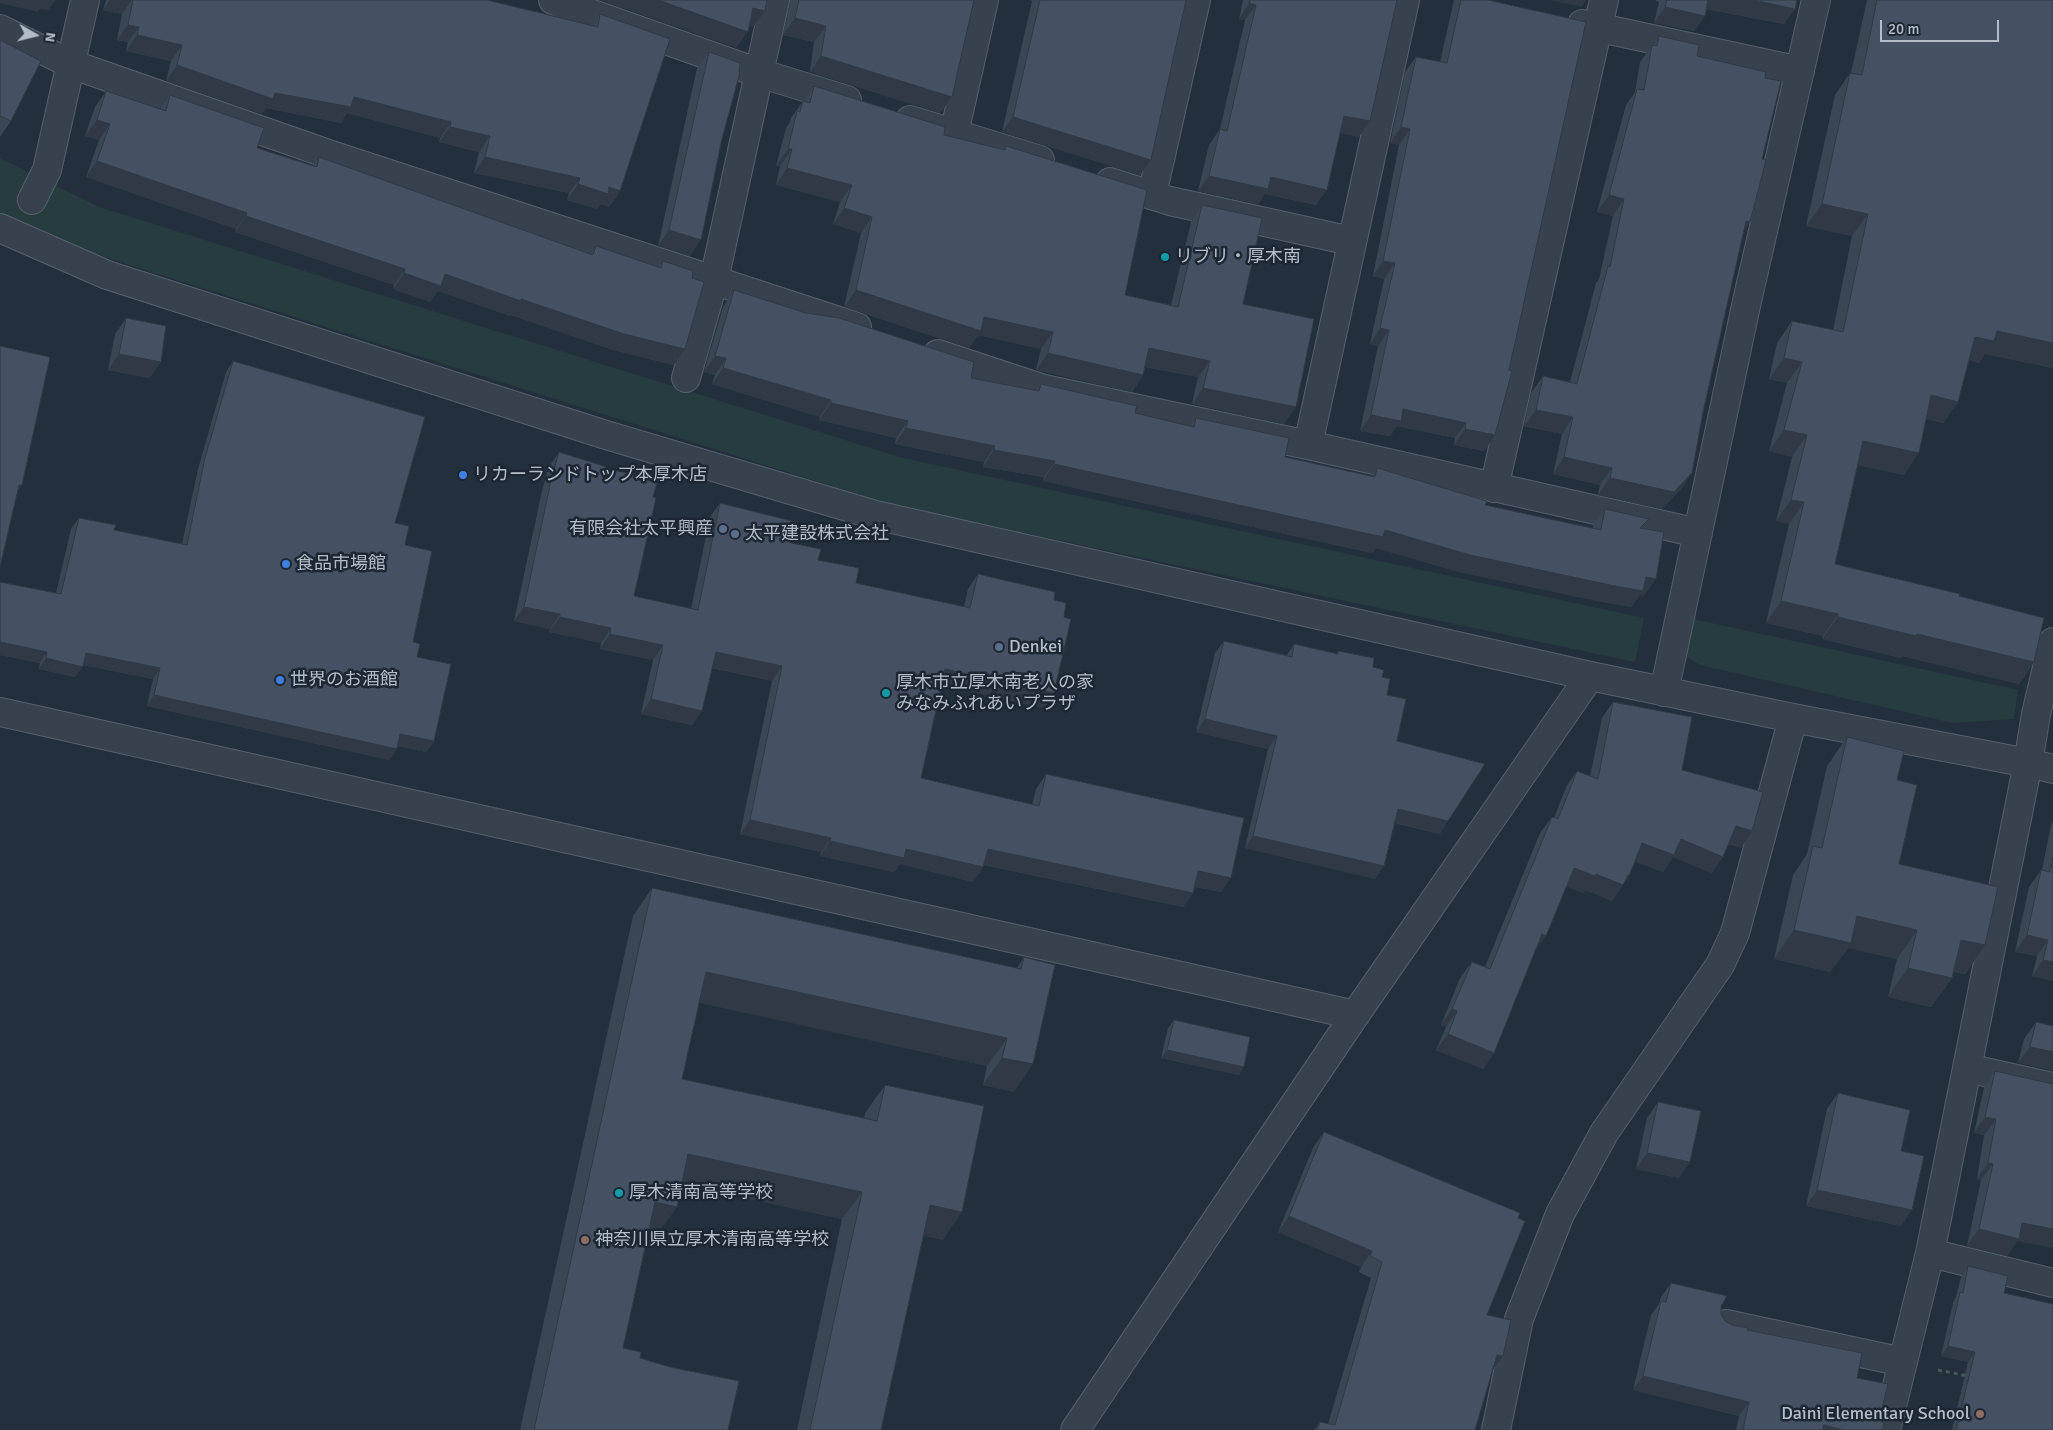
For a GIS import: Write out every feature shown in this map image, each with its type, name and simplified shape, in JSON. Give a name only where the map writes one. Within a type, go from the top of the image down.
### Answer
[{"type":"street","points":[[32,200],[47,170],[85,0]]},
{"type":"street","points":[[554,0],[759,73],[1170,201],[1351,241]]},
{"type":"street","points":[[686,378],[714,280],[775,0]]},
{"type":"street","points":[[954,134],[984,0]]},
{"type":"street","points":[[1152,195],[1196,0]]},
{"type":"street","points":[[1308,445],[1405,0]]},
{"type":"street","points":[[1494,488],[1604,0]]},
{"type":"street","points":[[1664,692],[1747,301],[1816,0]]},
{"type":"street","points":[[1561,19],[1800,71]]},
{"type":"street","points":[[0,29],[71,64],[340,158],[883,336]]},
{"type":"street","points":[[0,228],[106,275],[597,432],[875,515],[1664,692],[2041,766]]},
{"type":"street","points":[[912,346],[1044,389],[1308,445],[1698,533]]},
{"type":"street","points":[[1886,1430],[1930,1253],[1967,1068],[2041,766],[2036,714],[2053,642]]},
{"type":"street","points":[[1075,1430],[1355,1014],[1590,676]]},
{"type":"street","points":[[0,712],[1355,1014]]},
{"type":"street","points":[[1496,1430],[1519,1319],[1560,1214],[1604,1133],[1720,966],[1735,933],[1792,718]]},
{"type":"street","points":[[1967,1068],[2053,1087]]},
{"type":"street","points":[[1930,1253],[2053,1283]]},
{"type":"street","points":[[1726,1324],[1903,1362]]},
{"type":"path","points":[[1903,1362],[1968,1376]]},
{"type":"green space","points":[[0,158],[99,207],[903,458],[1644,618],[1635,662],[892,505],[88,252],[0,214]]},
{"type":"green space","points":[[1693,619],[2018,690],[2014,719],[1953,723],[1700,665],[1684,655]]},
{"type":"building","points":[[133,0],[487,0],[598,27],[600,14],[670,39],[620,191],[609,187],[608,194],[578,184],[580,178],[485,157],[490,136],[450,127],[451,122],[354,97],[351,107],[275,93],[273,99],[177,65],[182,45],[137,35],[139,27],[128,25]]},
{"type":"building","points":[[658,0],[767,0],[765,11],[753,8],[748,32]]},
{"type":"building","points":[[799,0],[974,0],[952,97],[821,56],[826,26],[795,18]]},
{"type":"building","points":[[1040,0],[1186,0],[1151,160],[1013,117]]},
{"type":"building","points":[[1250,0],[1397,0],[1370,121],[1344,116],[1327,190],[1271,177],[1268,189],[1209,176],[1220,129],[1227,131],[1256,5],[1249,3]]},
{"type":"building","points":[[1461,0],[1488,0],[1586,22],[1509,370],[1512,371],[1495,435],[1465,429],[1466,423],[1403,409],[1401,421],[1371,415],[1389,330],[1380,328],[1395,263],[1383,261],[1410,129],[1401,127],[1416,57],[1447,63]]},
{"type":"building","points":[[1667,0],[1708,0],[1705,16],[1665,7]]},
{"type":"building","points":[[1753,0],[1797,0],[1795,9]]},
{"type":"building","points":[[1877,0],[2053,0],[2053,343],[1997,331],[1994,341],[1975,337],[1958,402],[1931,395],[1919,453],[1863,441],[1835,564],[1960,594],[1959,596],[2044,618],[2034,662],[1917,634],[1916,636],[1838,617],[1838,614],[1781,601],[1804,502],[1791,500],[1807,435],[1784,430],[1802,362],[1784,358],[1792,321],[1843,332],[1868,214],[1822,204],[1850,73],[1862,75]]},
{"type":"building","points":[[1659,36],[1699,45],[1697,56],[1766,72],[1765,78],[1781,81],[1762,159],[1766,160],[1750,222],[1746,221],[1703,412],[1692,473],[1674,492],[1610,478],[1612,468],[1564,457],[1573,417],[1536,410],[1543,376],[1577,384],[1608,266],[1610,267],[1624,199],[1609,195],[1637,89],[1644,90],[1652,45],[1657,46]]},
{"type":"building","points":[[0,40],[41,61],[11,121],[0,116]]},
{"type":"building","points":[[709,52],[740,63],[740,72],[722,139],[701,240],[669,230]]},
{"type":"building","points":[[814,86],[945,127],[944,135],[1005,150],[1006,146],[1147,190],[1125,295],[1178,307],[1202,205],[1262,218],[1243,304],[1314,319],[1296,407],[1203,388],[1210,361],[1149,348],[1143,375],[1048,353],[1053,332],[984,317],[981,331],[856,290],[872,217],[844,208],[852,185],[787,168],[792,149],[788,149],[797,111],[800,112],[803,101],[810,103]]},
{"type":"building","points":[[106,91],[166,111],[170,95],[264,128],[257,148],[317,167],[319,157],[593,255],[596,246],[661,268],[663,261],[693,271],[692,278],[704,282],[685,349],[624,334],[445,274],[441,286],[404,273],[405,269],[246,216],[247,213],[97,161],[110,124],[97,120]]},
{"type":"building","points":[[734,290],[806,313],[839,318],[974,362],[971,378],[1039,391],[1041,384],[1137,406],[1135,413],[1194,427],[1196,418],[1289,438],[1285,457],[1375,477],[1377,468],[1487,501],[1485,505],[1601,530],[1605,509],[1649,519],[1640,528],[1664,532],[1656,579],[1646,577],[1643,591],[1610,585],[1470,555],[1385,530],[1383,537],[1054,464],[1055,461],[994,450],[995,446],[906,428],[908,421],[831,403],[831,400],[723,368],[726,358],[715,356]]},
{"type":"building","points":[[126,318],[166,326],[161,362],[119,354]]},
{"type":"building","points":[[0,346],[50,357],[22,485],[19,485],[0,567]]},
{"type":"building","points":[[233,361],[425,417],[395,523],[409,526],[405,545],[432,551],[413,642],[420,644],[417,657],[451,664],[434,741],[400,734],[397,749],[154,695],[160,668],[86,653],[83,667],[46,658],[47,652],[0,642],[0,582],[61,594],[79,518],[116,525],[114,530],[187,545],[205,458]]},
{"type":"building","points":[[559,452],[657,483],[653,497],[656,498],[634,596],[698,610],[720,503],[796,522],[791,543],[821,549],[818,560],[859,568],[856,583],[970,608],[978,574],[1055,592],[1054,600],[1066,603],[1064,617],[1071,619],[1054,693],[945,669],[921,778],[1039,806],[1046,774],[1244,818],[1231,878],[1198,871],[1193,893],[988,849],[983,867],[906,849],[904,858],[830,841],[831,838],[750,820],[782,666],[716,652],[702,711],[651,699],[663,645],[610,634],[611,628],[560,617],[560,614],[524,607],[552,476]]},
{"type":"building","points":[[1224,641],[1292,657],[1294,644],[1338,654],[1338,651],[1374,658],[1373,667],[1384,670],[1382,677],[1390,679],[1387,695],[1406,699],[1397,741],[1485,764],[1448,821],[1398,809],[1384,866],[1253,836],[1277,736],[1205,719]]},
{"type":"building","points":[[1613,702],[1692,717],[1682,770],[1763,792],[1752,831],[1736,826],[1723,857],[1681,839],[1674,855],[1642,843],[1629,876],[1623,885],[1596,874],[1595,876],[1574,868],[1546,936],[1542,934],[1494,1053],[1448,1034],[1457,1011],[1452,1009],[1472,962],[1490,969],[1552,817],[1558,819],[1577,771],[1598,779]]},
{"type":"building","points":[[1847,737],[1904,751],[1897,780],[1917,785],[1899,864],[1998,887],[1985,945],[1961,940],[1952,978],[1908,968],[1917,930],[1857,916],[1851,943],[1794,930],[1813,846],[1822,848]]},
{"type":"building","points":[[2053,858],[2053,962],[2043,960],[2048,940],[2027,935],[2041,870],[2050,872]]},
{"type":"building","points":[[652,888],[1021,969],[1024,957],[1055,965],[1033,1064],[1002,1058],[1007,1038],[706,972],[682,1079],[877,1121],[885,1085],[984,1106],[962,1212],[930,1205],[881,1430],[810,1430],[862,1192],[688,1154],[677,1207],[655,1202],[623,1348],[641,1352],[640,1358],[670,1367],[739,1381],[728,1430],[534,1430]]},
{"type":"building","points":[[1174,1020],[1250,1037],[1244,1067],[1167,1050]]},
{"type":"building","points":[[2036,1022],[2053,1026],[2053,1052],[2030,1047]]},
{"type":"building","points":[[1995,1071],[2053,1084],[2053,1229],[2022,1223],[2019,1239],[1979,1229],[1993,1164],[1988,1163],[1996,1119],[1985,1117]]},
{"type":"building","points":[[1838,1093],[1910,1110],[1901,1151],[1924,1156],[1912,1210],[1817,1190]]},
{"type":"building","points":[[1658,1102],[1701,1111],[1690,1162],[1647,1153]]},
{"type":"building","points":[[1324,1132],[1520,1213],[1518,1218],[1525,1221],[1487,1315],[1511,1320],[1503,1356],[1497,1355],[1475,1430],[1317,1430],[1320,1422],[1335,1425],[1382,1262],[1370,1256],[1372,1251],[1289,1216]]},
{"type":"building","points":[[1968,1266],[2008,1276],[2004,1293],[2053,1304],[2053,1430],[1956,1430],[1975,1352],[1948,1346],[1960,1292],[1963,1293]]},
{"type":"building","points":[[1671,1283],[1727,1296],[1721,1306],[1721,1314],[1725,1321],[1732,1325],[1748,1328],[1747,1330],[1862,1353],[1857,1378],[1888,1384],[1881,1412],[1881,1420],[1884,1424],[1882,1430],[1843,1430],[1824,1425],[1822,1430],[1743,1430],[1749,1402],[1643,1376],[1661,1301],[1666,1302]]},
{"type":"place","name":"リブリ・厚木南","points":[[1165,257]]},
{"type":"place","name":"リカーランドトップ本厚木店","points":[[463,475]]},
{"type":"place","name":"有限会社太平興産","points":[[723,529]]},
{"type":"place","name":"太平建設株式会社","points":[[735,534]]},
{"type":"place","name":"食品市場館","points":[[286,564]]},
{"type":"place","name":"Denkei","points":[[999,647]]},
{"type":"place","name":"世界のお酒館","points":[[280,680]]},
{"type":"place","name":"厚木市立厚木南老人の家 みなみふれあいプラザ","points":[[886,693]]},
{"type":"place","name":"厚木清南高等学校","points":[[619,1193]]},
{"type":"place","name":"神奈川県立厚木清南高等学校","points":[[585,1240]]},
{"type":"place","name":"Daini Elementary School","points":[[1980,1414]]}]
